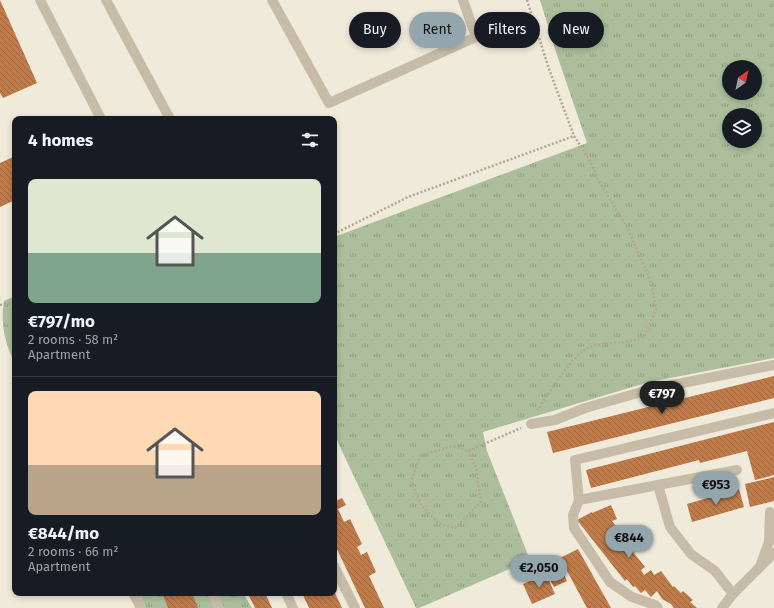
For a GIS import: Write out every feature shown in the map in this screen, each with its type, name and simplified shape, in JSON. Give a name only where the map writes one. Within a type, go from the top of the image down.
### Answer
[{"type":"lane","points":[[40,0],[99,116]]},
{"type":"lane","points":[[106,0],[168,116]]},
{"type":"lane","points":[[272,0],[329,103],[476,37],[463,0]]},
{"type":"lane","points":[[531,424],[555,420],[585,408],[652,389],[774,365]]},
{"type":"lane","points":[[658,608],[655,605],[632,597],[610,582],[574,528],[573,515],[579,500],[575,460],[774,413]]},
{"type":"lane","points":[[579,500],[737,470]]},
{"type":"lane","points":[[658,485],[670,527],[691,554],[715,572],[734,594]]},
{"type":"lane","points":[[760,568],[769,542],[770,512]]},
{"type":"lane","points":[[722,608],[774,553]]},
{"type":"lane","points":[[337,572],[355,608]]},
{"type":"lane","points":[[135,596],[140,608]]},
{"type":"lane","points":[[213,596],[219,608]]},
{"type":"lane","points":[[287,596],[293,608]]},
{"type":"path","points":[[468,451],[476,468],[481,502],[455,528],[438,523],[422,506],[411,482],[420,456],[453,446],[468,451],[531,424],[536,411],[556,382],[575,360],[588,348],[631,341],[645,336],[656,309],[651,282],[628,229],[600,183],[589,159],[574,136],[549,69],[527,0]]},
{"type":"path","points":[[337,232],[408,197],[574,136]]},
{"type":"path","points":[[0,305],[12,303]]},
{"type":"green space","points":[[540,0],[774,0],[774,358],[649,382],[483,432],[487,451],[530,560],[419,608],[416,608],[337,440],[337,236],[587,143],[555,48],[604,48],[604,12],[548,12],[548,26]]},
{"type":"green space","points":[[12,297],[12,358],[8,349],[3,326],[4,301]]},
{"type":"green space","points":[[140,596],[245,596],[252,608],[146,608]]},
{"type":"building","points":[[0,0],[37,83],[3,98],[0,93]]},
{"type":"building","points":[[12,157],[12,201],[0,207],[0,163]]},
{"type":"building","points":[[774,376],[774,398],[553,453],[547,432]]},
{"type":"building","points":[[774,422],[774,475],[755,480],[747,451],[700,463],[699,460],[591,488],[586,470]]},
{"type":"building","points":[[774,477],[774,501],[750,507],[745,484]]},
{"type":"building","points":[[739,489],[744,507],[692,522],[687,504]]},
{"type":"building","points":[[342,498],[346,505],[338,509],[344,522],[350,519],[362,544],[357,547],[361,555],[367,552],[376,572],[369,576],[384,608],[365,608],[337,549],[337,500]]},
{"type":"building","points":[[611,505],[617,519],[612,521],[627,541],[625,542],[645,567],[641,570],[644,575],[651,570],[654,575],[661,571],[673,587],[674,586],[681,593],[683,591],[693,600],[690,602],[697,608],[674,608],[671,604],[662,599],[657,591],[651,597],[645,590],[641,593],[635,586],[633,587],[627,579],[625,581],[577,520],[592,512]]},
{"type":"building","points":[[578,549],[611,608],[587,608],[560,558]]},
{"type":"building","points":[[561,568],[567,581],[554,587],[547,574]]},
{"type":"building","points":[[546,574],[555,594],[532,604],[523,584]]},
{"type":"building","points":[[163,596],[193,596],[198,608],[168,608]]},
{"type":"building","points":[[249,596],[266,596],[272,608],[255,608]]},
{"type":"building","points":[[303,596],[336,596],[342,608],[309,608]]}]
